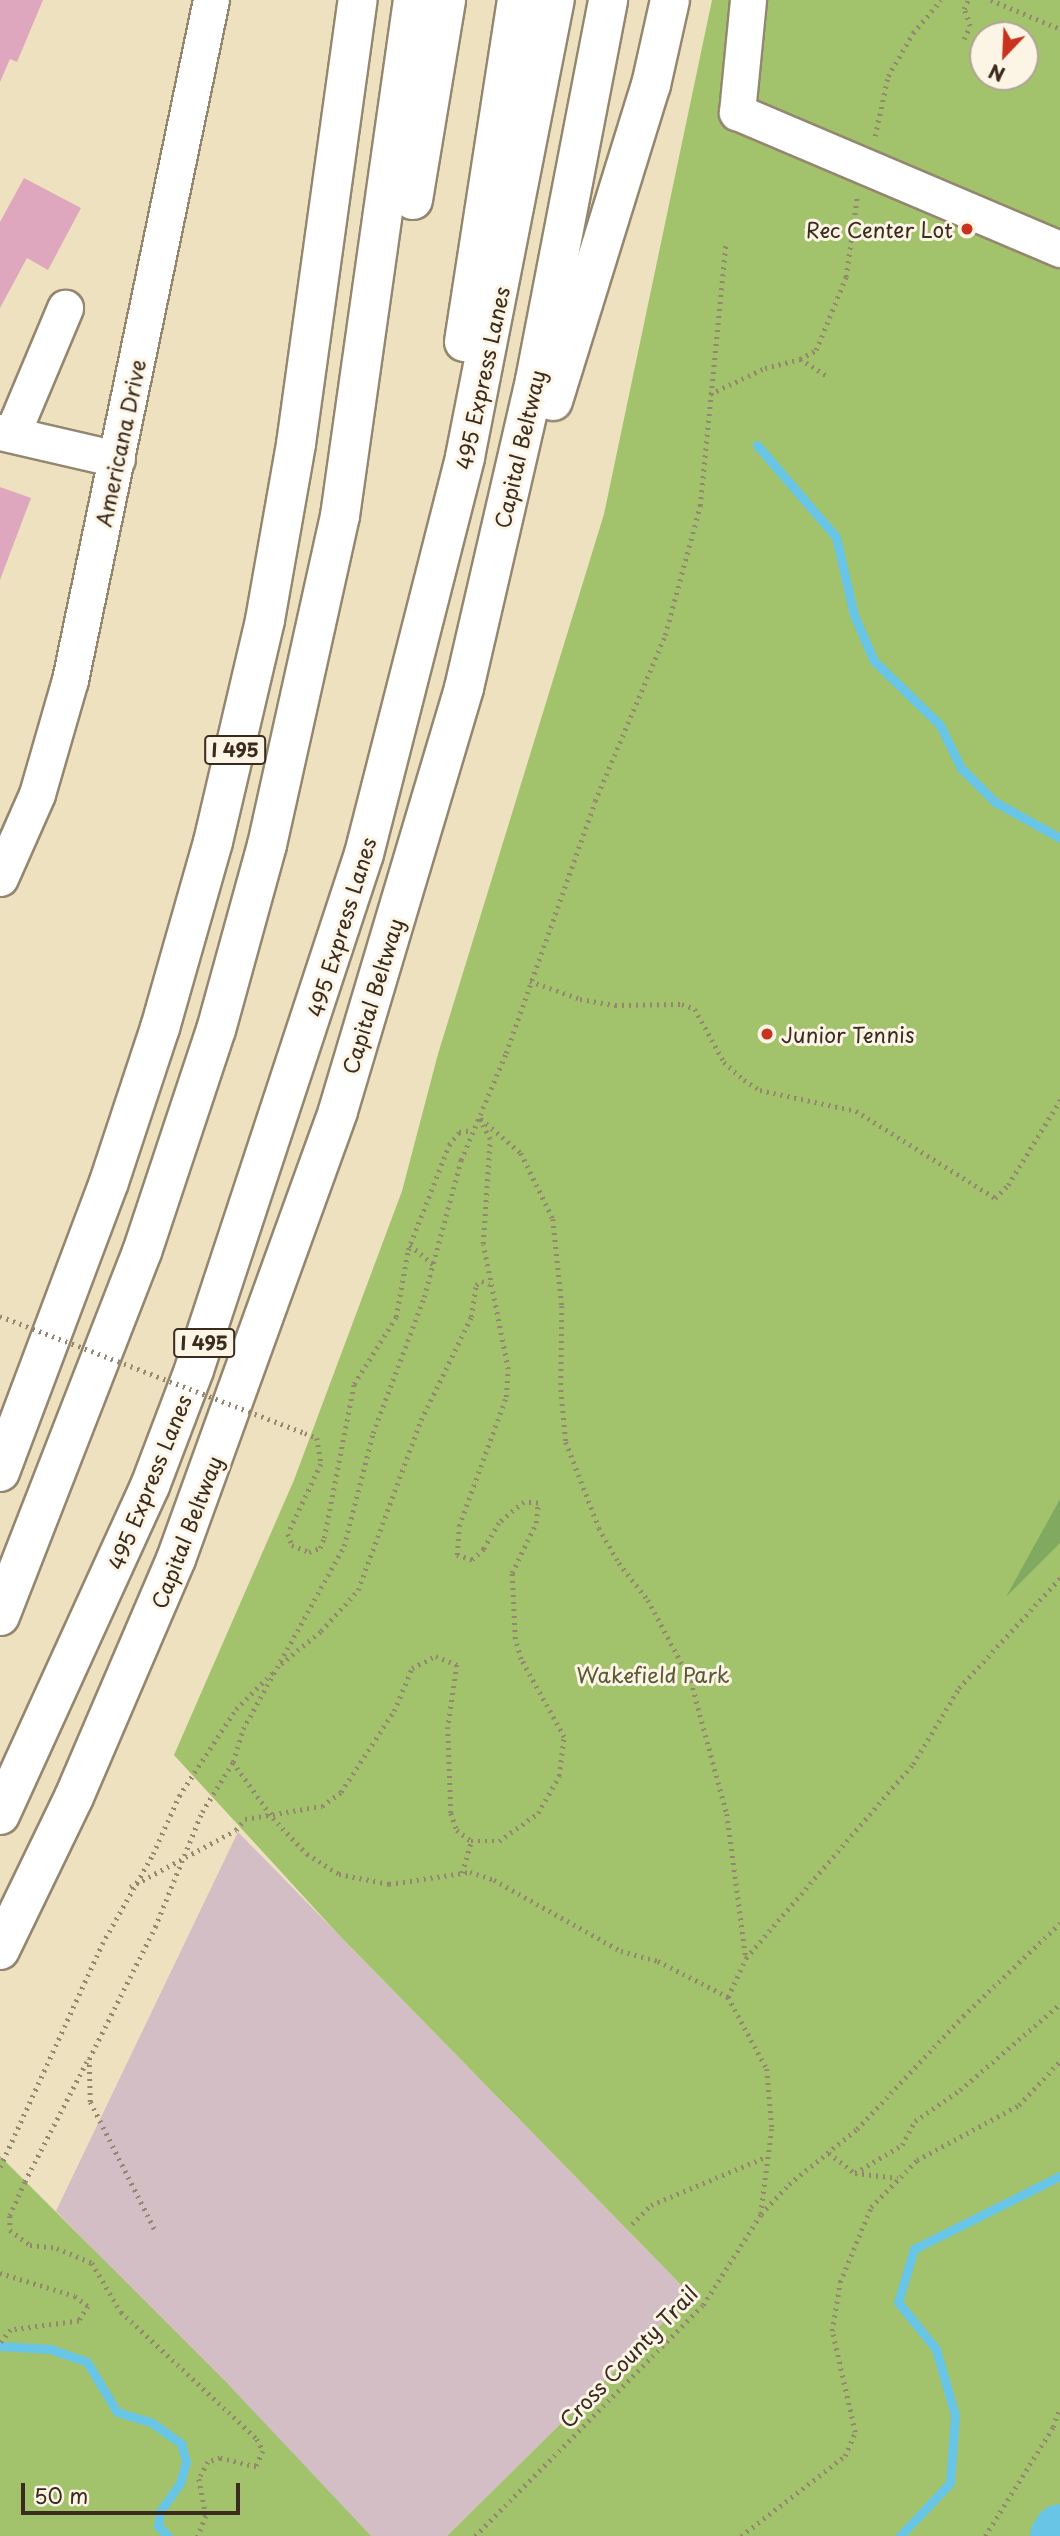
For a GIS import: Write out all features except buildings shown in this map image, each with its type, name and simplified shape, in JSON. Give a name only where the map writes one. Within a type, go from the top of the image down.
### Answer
[{"type":"highway","name":"I 495","points":[[0,1472],[109,1182],[213,842],[265,620],[296,444],[358,0]]},
{"type":"highway","name":"I 495","points":[[0,1616],[124,1300],[193,1101],[247,919],[301,701],[340,516],[412,0]]},
{"type":"highway","points":[[301,701],[353,504],[395,309],[446,0]]},
{"type":"highway","points":[[399,731],[517,0]]},
{"type":"highway","name":"495 Express Lanes","points":[[0,1815],[150,1486],[194,1370],[314,1015],[399,731],[479,396],[555,0]]},
{"type":"highway","name":"Capital Beltway","points":[[0,1950],[136,1658],[229,1420],[338,1111],[464,688],[536,380],[608,0]]},
{"type":"highway","points":[[464,688],[636,136],[670,0]]},
{"type":"street","name":"Americana Drive","points":[[0,878],[37,794],[61,718],[211,0]]},
{"type":"street","points":[[748,0],[737,112],[1060,249]]},
{"type":"street","points":[[65,308],[6,433],[117,459]]},
{"type":"path","points":[[964,39],[970,26],[964,9],[968,0]]},
{"type":"path","points":[[991,0],[1060,29]]},
{"type":"path","points":[[198,2536],[206,2516],[200,2479],[208,2462],[220,2458],[256,2467],[263,2451],[257,2439],[121,2312],[92,2263],[57,2248],[30,2245],[10,2230],[10,2216],[159,1918],[181,1858],[202,1812],[233,1762],[243,1729],[344,1546],[376,1422],[433,1264],[474,1130],[595,801],[651,670],[682,581],[700,506],[726,242]]},
{"type":"path","points":[[710,394],[765,368],[800,359],[825,375]]},
{"type":"path","points":[[530,981],[580,999],[615,1005],[682,1004],[695,1009],[724,1062],[744,1080],[760,1090],[856,1111],[995,1198],[1008,1185],[1060,1100]]},
{"type":"path","points":[[130,1887],[236,1830],[245,1819],[321,1806],[341,1792],[394,1711],[412,1668],[436,1656],[457,1665],[448,1727],[451,1813],[457,1830],[471,1841],[499,1841],[538,1813],[559,1776],[564,1737],[521,1659],[515,1639],[512,1573],[536,1523],[538,1503],[524,1502],[499,1522],[484,1549],[472,1560],[457,1555],[462,1516],[506,1397],[508,1369],[483,1244],[490,1139],[479,1118]]},
{"type":"path","points":[[479,1118],[493,1125],[521,1153],[553,1219],[562,1306],[561,1390],[566,1442],[599,1528],[648,1600],[691,1681],[727,1814],[746,1958]]},
{"type":"path","points":[[0,1316],[317,1438],[321,1464],[288,1534],[292,1545],[309,1552],[320,1548],[351,1392],[396,1317],[410,1245],[449,1145],[459,1132],[474,1130]]},
{"type":"path","points":[[410,1245],[433,1264]]},
{"type":"path","points":[[0,2167],[130,1887],[204,1756],[236,1709],[277,1668],[321,1631],[358,1590],[421,1420],[471,1317],[476,1285],[482,1281],[489,1284]]},
{"type":"path","points":[[728,1997],[746,1958],[905,1774],[959,1688],[1060,1578]]},
{"type":"path","points":[[233,1762],[270,1813],[307,1854],[339,1874],[365,1882],[389,1884],[462,1873],[494,1880],[621,1951],[658,1961],[728,1997],[767,2069],[772,2105],[761,2214]]},
{"type":"path","points":[[462,1873],[471,1841]]},
{"type":"path","name":"Cross County Trail","points":[[475,2536],[703,2305],[761,2214],[789,2184],[829,2153],[1060,1923]]},
{"type":"path","points":[[855,2172],[902,2145],[915,2121],[960,2090],[1060,2004]]},
{"type":"path","points":[[89,2059],[90,2102],[154,2229]]},
{"type":"path","points":[[741,2536],[845,2456],[855,2432],[832,2331],[840,2282],[871,2207],[917,2160],[1018,2105],[1060,2061]]},
{"type":"path","points":[[829,2153],[855,2172],[898,2178]]},
{"type":"path","points":[[632,2224],[651,2205],[767,2157]]},
{"type":"path","points":[[0,2273],[75,2295],[88,2306],[79,2321],[11,2330],[0,2343]]},
{"type":"path","points":[[985,2536],[1053,2427],[1060,2407]]},
{"type":"shaded area","points":[[238,1832],[691,2295],[447,2536],[371,2536],[56,2211]]},
{"type":"green space","name":"Wakefield Park","points":[[712,0],[1060,0],[1060,2536],[447,2536],[691,2295],[337,1933],[174,1755],[294,1480],[402,1191],[438,1054],[604,514]]},
{"type":"green space","points":[[1060,1499],[1060,1543],[1006,1597]]},
{"type":"green space","points":[[0,2156],[225,2381],[371,2536],[0,2536]]},
{"type":"waterway","points":[[757,445],[836,537],[854,615],[874,661],[940,725],[961,768],[995,802],[1060,838]]},
{"type":"waterway","points":[[900,2536],[950,2483],[955,2415],[936,2349],[898,2302],[914,2249],[1060,2176]]},
{"type":"waterway","points":[[0,2346],[50,2349],[87,2362],[117,2412],[152,2423],[181,2443],[186,2462],[180,2483],[160,2512],[158,2526],[168,2536]]},
{"type":"waterway","points":[[1056,2536],[1060,2530]]},
{"type":"place","name":"Rec Center Lot","points":[[967,229]]},
{"type":"place","name":"Junior Tennis","points":[[767,1034]]}]
